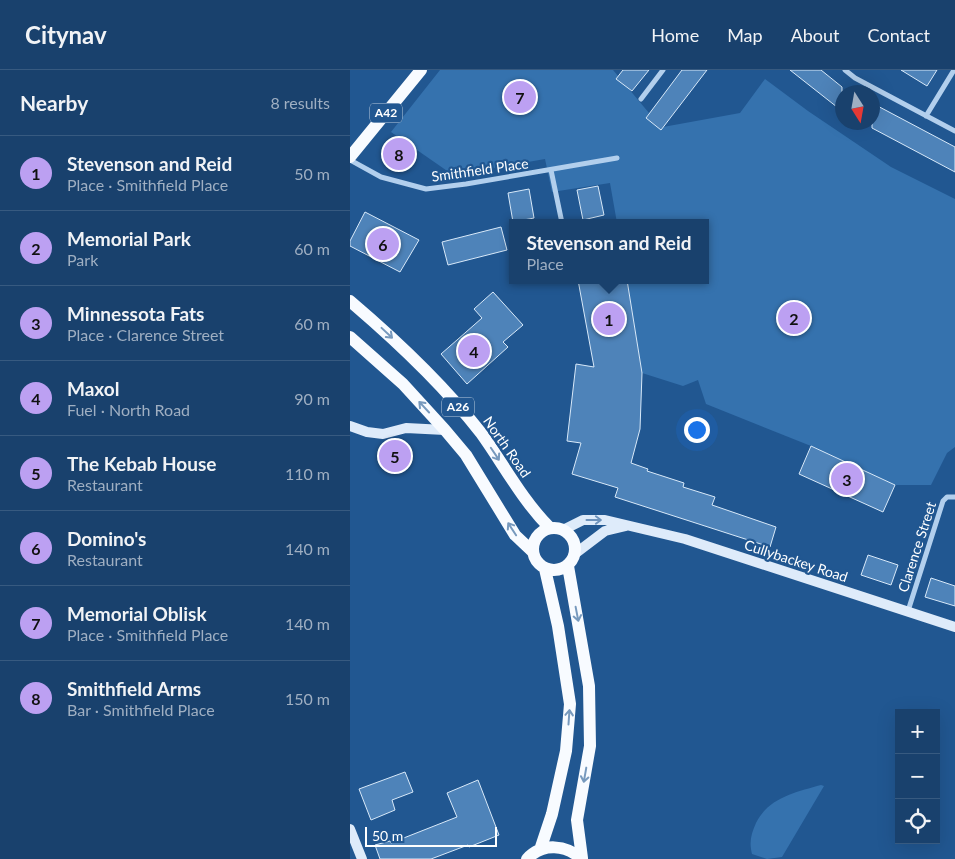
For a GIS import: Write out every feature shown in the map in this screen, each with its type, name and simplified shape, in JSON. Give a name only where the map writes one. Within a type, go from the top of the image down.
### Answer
[{"type":"main road","name":"A42","points":[[350,158],[421,70]]},
{"type":"main road","name":"North Road","points":[[350,301],[416,360],[480,433],[534,511],[557,529]]},
{"type":"main road","name":"A26","points":[[350,337],[403,384],[445,430],[466,455],[515,534],[533,552],[535,559],[546,569],[558,626],[570,704],[566,751],[552,814],[540,850]]},
{"type":"main road","points":[[350,426],[367,432],[383,434],[406,428],[445,430]]},
{"type":"main road","name":"Cullybackey Road","points":[[557,529],[583,520],[605,520],[685,539],[955,628]]},
{"type":"main road","name":"Cullybackey Road","points":[[576,552],[605,531],[627,526]]},
{"type":"main road","points":[[533,552],[535,539],[539,534],[557,529]]},
{"type":"main road","name":"A26","points":[[557,529],[573,539],[576,552]]},
{"type":"main road","points":[[576,552],[568,566],[589,686],[590,746],[577,820],[582,859]]},
{"type":"main road","points":[[546,569],[557,570],[568,566]]},
{"type":"main road","points":[[350,829],[362,859]]},
{"type":"main road","points":[[527,859],[540,850],[552,847],[574,852],[582,859]]},
{"type":"street","points":[[641,99],[664,70]]},
{"type":"street","points":[[845,70],[855,78],[955,131]]},
{"type":"street","points":[[926,116],[954,70]]},
{"type":"street","name":"Smithfield Place","points":[[350,158],[382,177],[426,189],[617,158]]},
{"type":"street","points":[[551,170],[561,219]]},
{"type":"street","name":"Clarence Street","points":[[908,612],[943,501],[947,497],[955,497]]},
{"type":"shaded area","points":[[440,70],[613,70],[649,113],[646,118],[661,129],[663,127],[740,113],[765,79],[835,130],[891,167],[955,199],[955,447],[947,453],[931,485],[895,485],[811,446],[706,404],[698,380],[683,386],[642,373],[628,284],[709,284],[709,219],[616,219],[610,183],[552,192],[545,159],[453,175],[391,132]]},
{"type":"shaded area","points":[[821,785],[824,786],[782,857],[767,859],[752,854],[751,842],[753,831],[761,814],[784,797]]},
{"type":"building","points":[[623,70],[649,70],[632,91],[616,79]]},
{"type":"building","points":[[682,70],[707,70],[661,130],[646,118]]},
{"type":"building","points":[[790,70],[821,70],[840,85],[835,85],[835,105]]},
{"type":"building","points":[[901,70],[937,70],[927,86]]},
{"type":"building","points":[[880,107],[955,147],[955,172],[876,130],[880,130]]},
{"type":"building","points":[[598,186],[604,215],[583,219],[577,190]]},
{"type":"building","points":[[529,189],[534,218],[512,219],[508,193]]},
{"type":"building","points":[[365,212],[419,240],[400,272],[350,246],[350,241]]},
{"type":"building","points":[[501,227],[507,250],[448,265],[442,242]]},
{"type":"building","points":[[579,284],[628,284],[642,373],[640,429],[631,463],[648,469],[647,471],[684,483],[683,487],[715,497],[712,505],[776,527],[770,547],[615,497],[618,488],[572,474],[581,443],[567,441],[576,364],[594,367]]},
{"type":"building","points":[[493,292],[523,325],[503,342],[508,347],[467,384],[441,354],[482,318],[474,309]]},
{"type":"building","points":[[811,446],[895,485],[883,512],[799,474]]},
{"type":"building","points":[[868,555],[898,565],[891,585],[861,575]]},
{"type":"building","points":[[931,578],[955,586],[955,606],[925,597]]},
{"type":"building","points":[[405,772],[413,792],[392,800],[395,810],[371,820],[359,789]]},
{"type":"building","points":[[478,780],[499,835],[431,859],[380,859],[375,845],[390,841],[391,843],[457,817],[447,793]]},
{"type":"place","name":"Memorial Oblisk","points":[[520,97]]},
{"type":"place","name":"Smithfield Arms","points":[[399,154]]},
{"type":"place","name":"Domino's","points":[[383,244]]},
{"type":"place","name":"Memorial Park","points":[[794,318]]},
{"type":"place","name":"Stevenson and Reid","points":[[609,319]]},
{"type":"place","name":"Maxol","points":[[474,351]]},
{"type":"place","name":"The Kebab House","points":[[395,456]]},
{"type":"place","name":"Minnessota Fats","points":[[847,479]]}]
